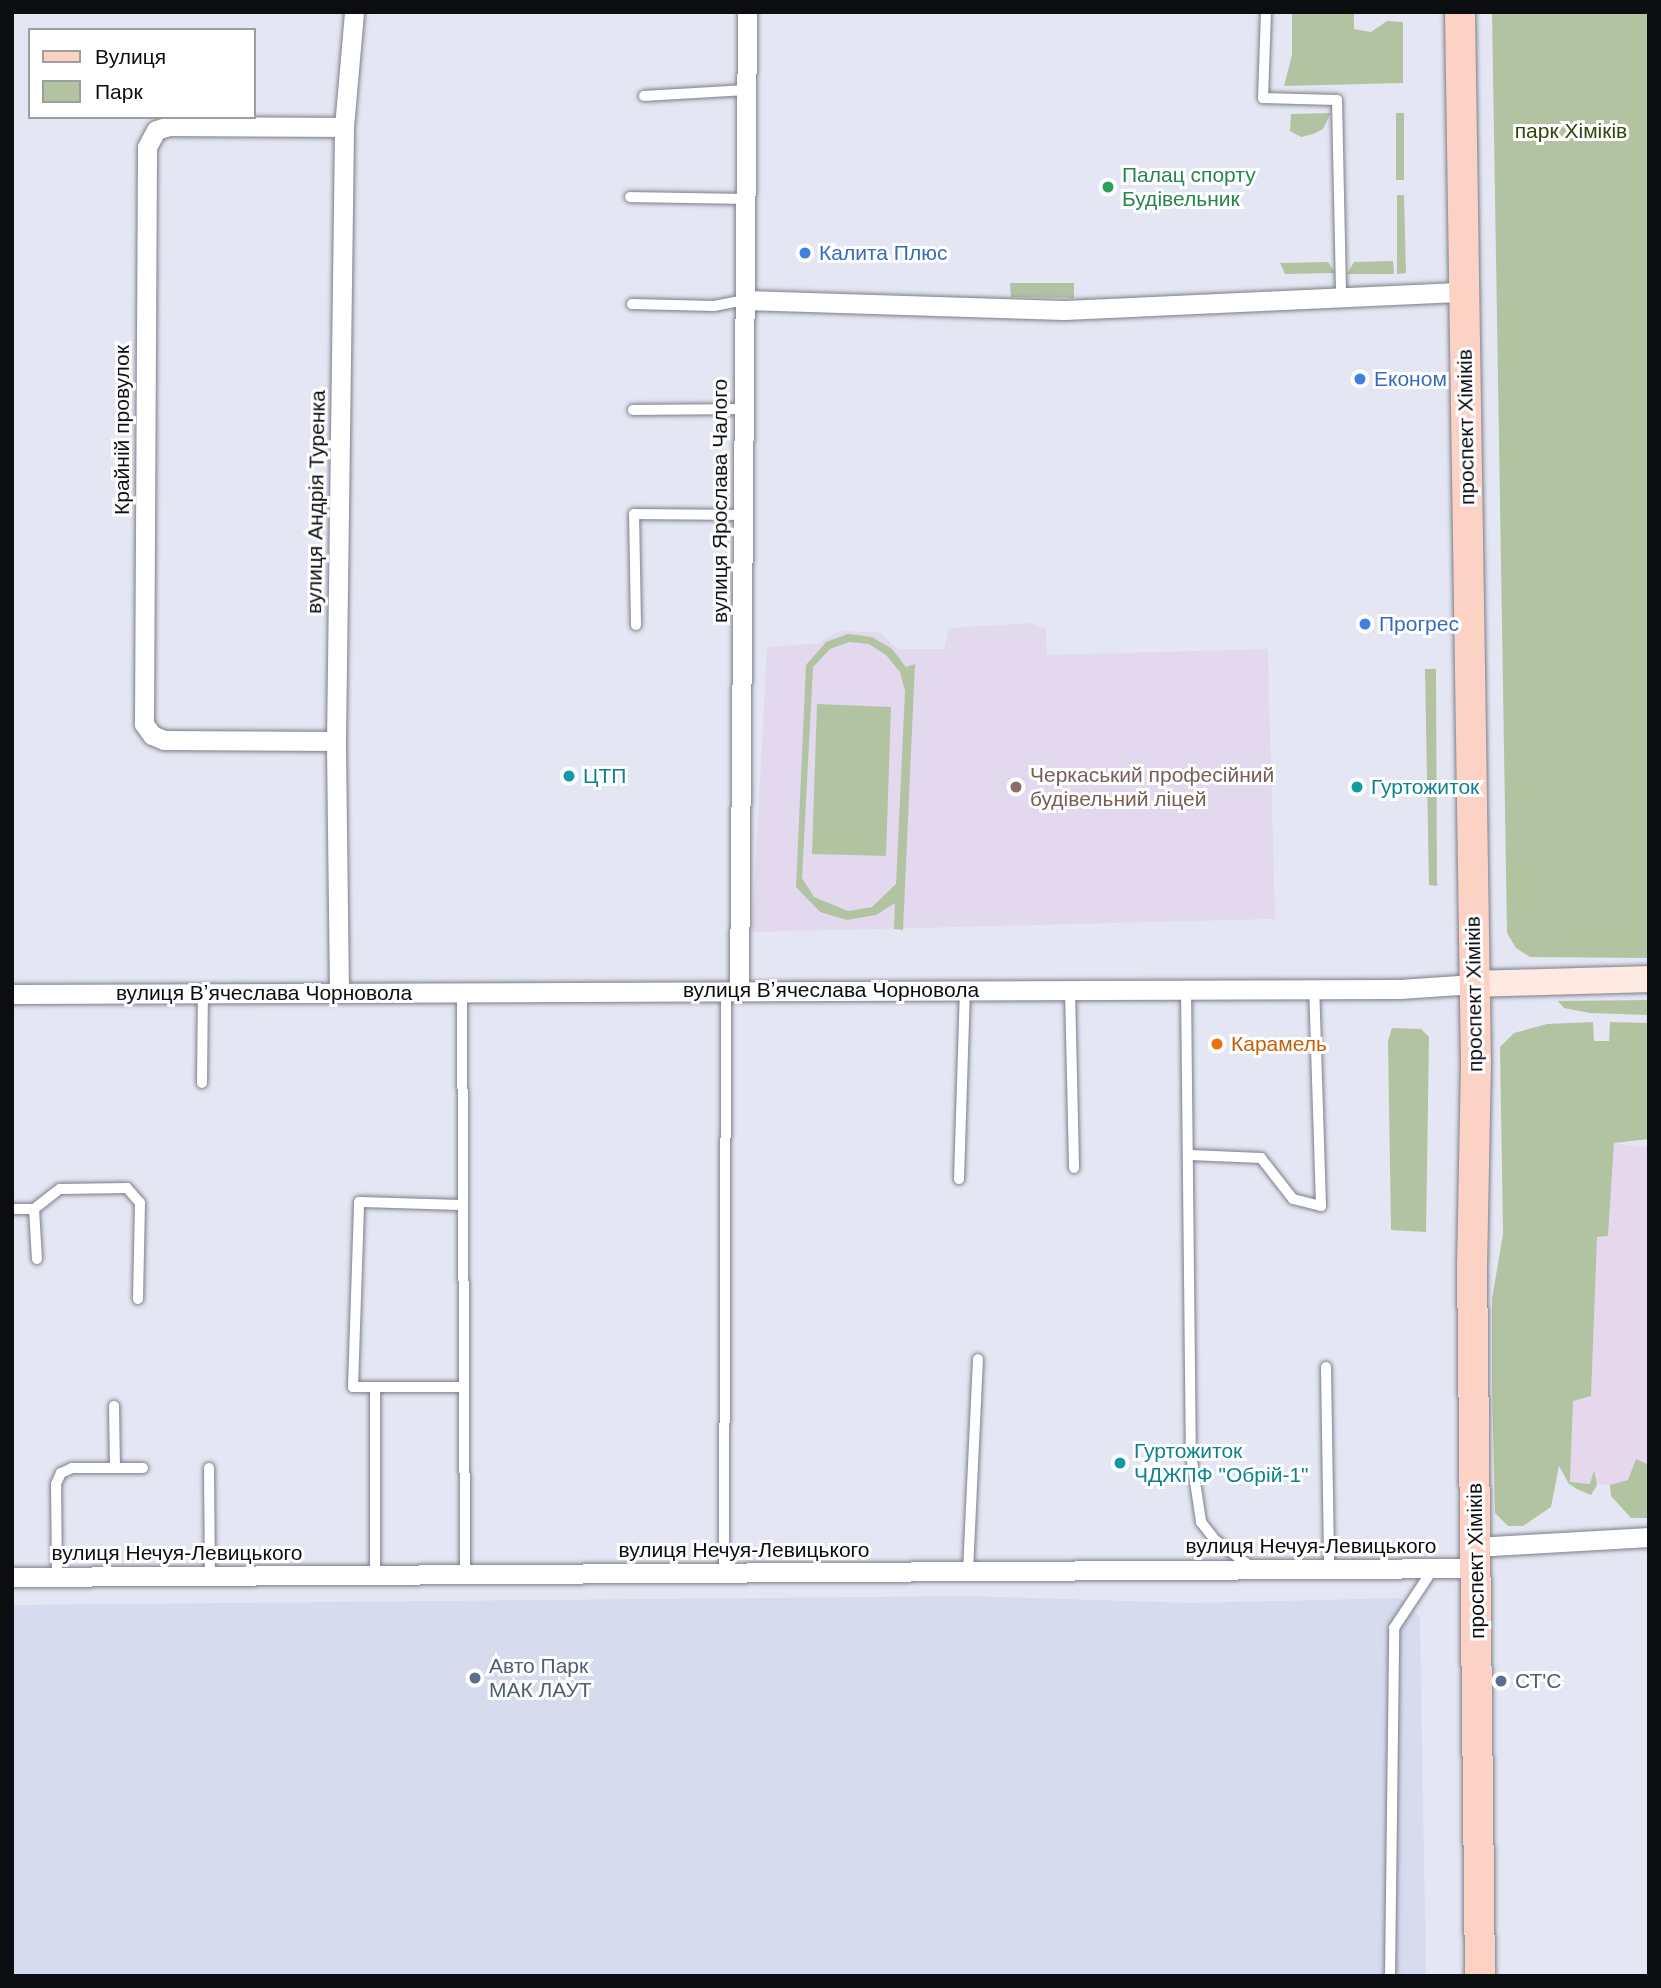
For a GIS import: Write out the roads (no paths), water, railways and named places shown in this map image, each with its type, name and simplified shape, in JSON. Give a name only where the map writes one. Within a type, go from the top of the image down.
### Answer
[{"type":"main road","name":"проспект Хіміків","points":[[1460,12],[1474,984],[1480,1976]]},
{"type":"main road","name":"вулиця Вʼячеслава Чорновола","points":[[1474,984],[1649,979]]},
{"type":"street","name":"вулиця Андрія Туренка","points":[[339,992],[336,741],[344,127],[354,12]]},
{"type":"street","name":"вулиця Ярослава Чалого","points":[[732,990],[743,515],[747,12]]},
{"type":"street","name":"Крайній провулок","points":[[336,741],[164,740],[152,735],[144,724],[147,147],[151,134],[169,125],[344,127]]},
{"type":"street","points":[[745,300],[1064,310],[1341,300],[1464,292]]},
{"type":"street","name":"вулиця Вʼячеслава Чорновола","points":[[12,994],[1474,984]]},
{"type":"street","name":"вулиця Нечуя-Левицького","points":[[12,1577],[1433,1568],[1476,1557],[1649,1537]]},
{"type":"lane","points":[[1266,12],[1263,98],[1337,100],[1341,300]]},
{"type":"lane","points":[[644,96],[746,90]]},
{"type":"lane","points":[[630,197],[745,199]]},
{"type":"lane","points":[[632,304],[714,306],[745,300]]},
{"type":"lane","points":[[633,410],[744,409]]},
{"type":"lane","points":[[636,625],[634,514],[743,515]]},
{"type":"lane","points":[[1190,1155],[1261,1158],[1293,1199],[1321,1206],[1314,987]]},
{"type":"lane","points":[[1070,988],[1074,1168]]},
{"type":"lane","points":[[1186,988],[1190,1155],[1191,1454],[1201,1522],[1215,1540],[1255,1569]]},
{"type":"lane","points":[[959,1179],[965,989]]},
{"type":"lane","points":[[724,1573],[732,990]]},
{"type":"lane","points":[[462,992],[461,1387],[465,1574]]},
{"type":"lane","points":[[202,1083],[203,993]]},
{"type":"lane","points":[[12,1209],[34,1209],[60,1188],[127,1188],[140,1203],[138,1299]]},
{"type":"lane","points":[[461,1387],[353,1387],[359,1202],[463,1205]]},
{"type":"lane","points":[[34,1209],[37,1259]]},
{"type":"lane","points":[[968,1571],[978,1359]]},
{"type":"lane","points":[[1326,1367],[1329,1569]]},
{"type":"lane","points":[[375,1387],[375,1574]]},
{"type":"lane","points":[[114,1406],[115,1468]]},
{"type":"lane","points":[[57,1576],[58,1478],[72,1468],[143,1468]]},
{"type":"lane","points":[[209,1468],[210,1575]]},
{"type":"lane","points":[[1390,1976],[1394,1628],[1433,1568]]},
{"type":"place","name":"Палац спорту Будівельник","points":[[1108,187]]},
{"type":"place","name":"Калита Плюс","points":[[805,253]]},
{"type":"place","name":"Економ","points":[[1360,379]]},
{"type":"place","name":"Прогрес","points":[[1365,624]]},
{"type":"place","name":"ЦТП","points":[[569,776]]},
{"type":"place","name":"Черкаський професійний будівельний ліцей","points":[[1016,787]]},
{"type":"place","name":"Гуртожиток","points":[[1357,787]]},
{"type":"place","name":"Карамель","points":[[1217,1044]]},
{"type":"place","name":"Гуртожиток ЧДЖПФ \"Обрій-1\"","points":[[1120,1463]]},
{"type":"place","name":"Авто Парк МАК ЛАУТ","points":[[475,1678]]},
{"type":"place","name":"СТ'С","points":[[1501,1681]]},
{"type":"park label","name":"парк Хіміків","points":[[1571,131]]}]
